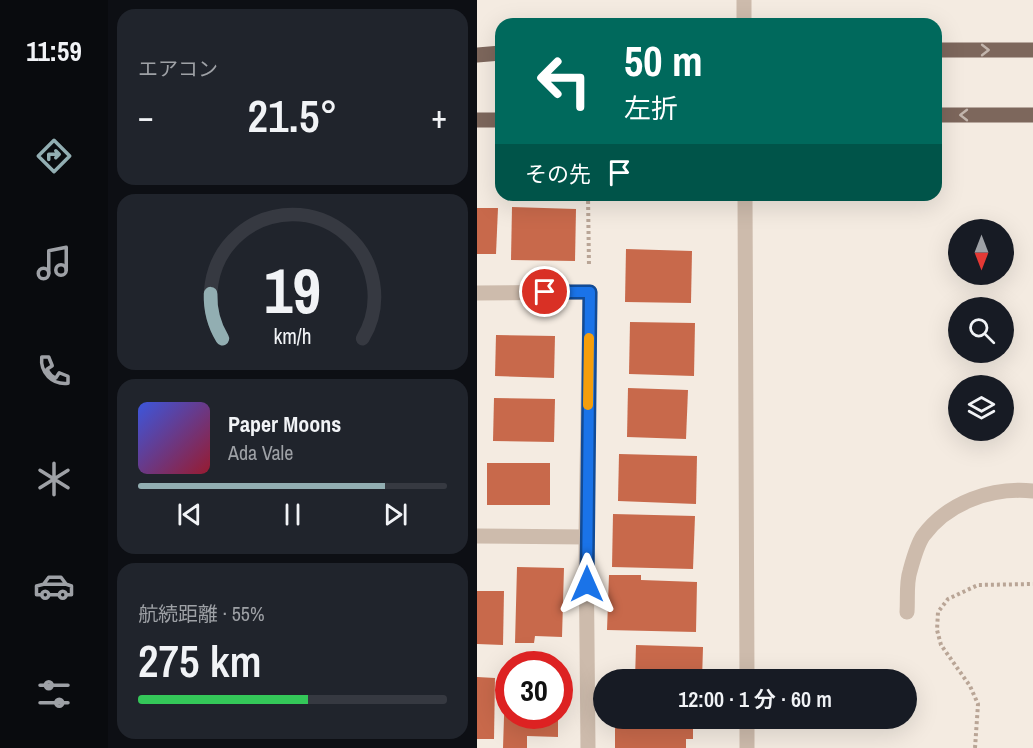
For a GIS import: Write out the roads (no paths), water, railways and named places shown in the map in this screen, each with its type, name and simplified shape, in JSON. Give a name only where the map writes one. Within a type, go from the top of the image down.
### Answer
[{"type":"main road","points":[[942,50],[1033,50]]},
{"type":"main road","points":[[477,55],[495,54]]},
{"type":"main road","points":[[942,115],[1033,115]]},
{"type":"main road","points":[[477,120],[495,120]]},
{"type":"street","points":[[744,0],[744,18]]},
{"type":"street","points":[[745,201],[747,669]]},
{"type":"street","points":[[477,293],[590,292],[586,537],[588,748]]},
{"type":"street","points":[[907,612],[909,573],[922,537],[945,512],[975,498],[1012,489],[1033,491]]},
{"type":"street","points":[[477,536],[586,537]]},
{"type":"street","points":[[747,729],[747,748]]}]
